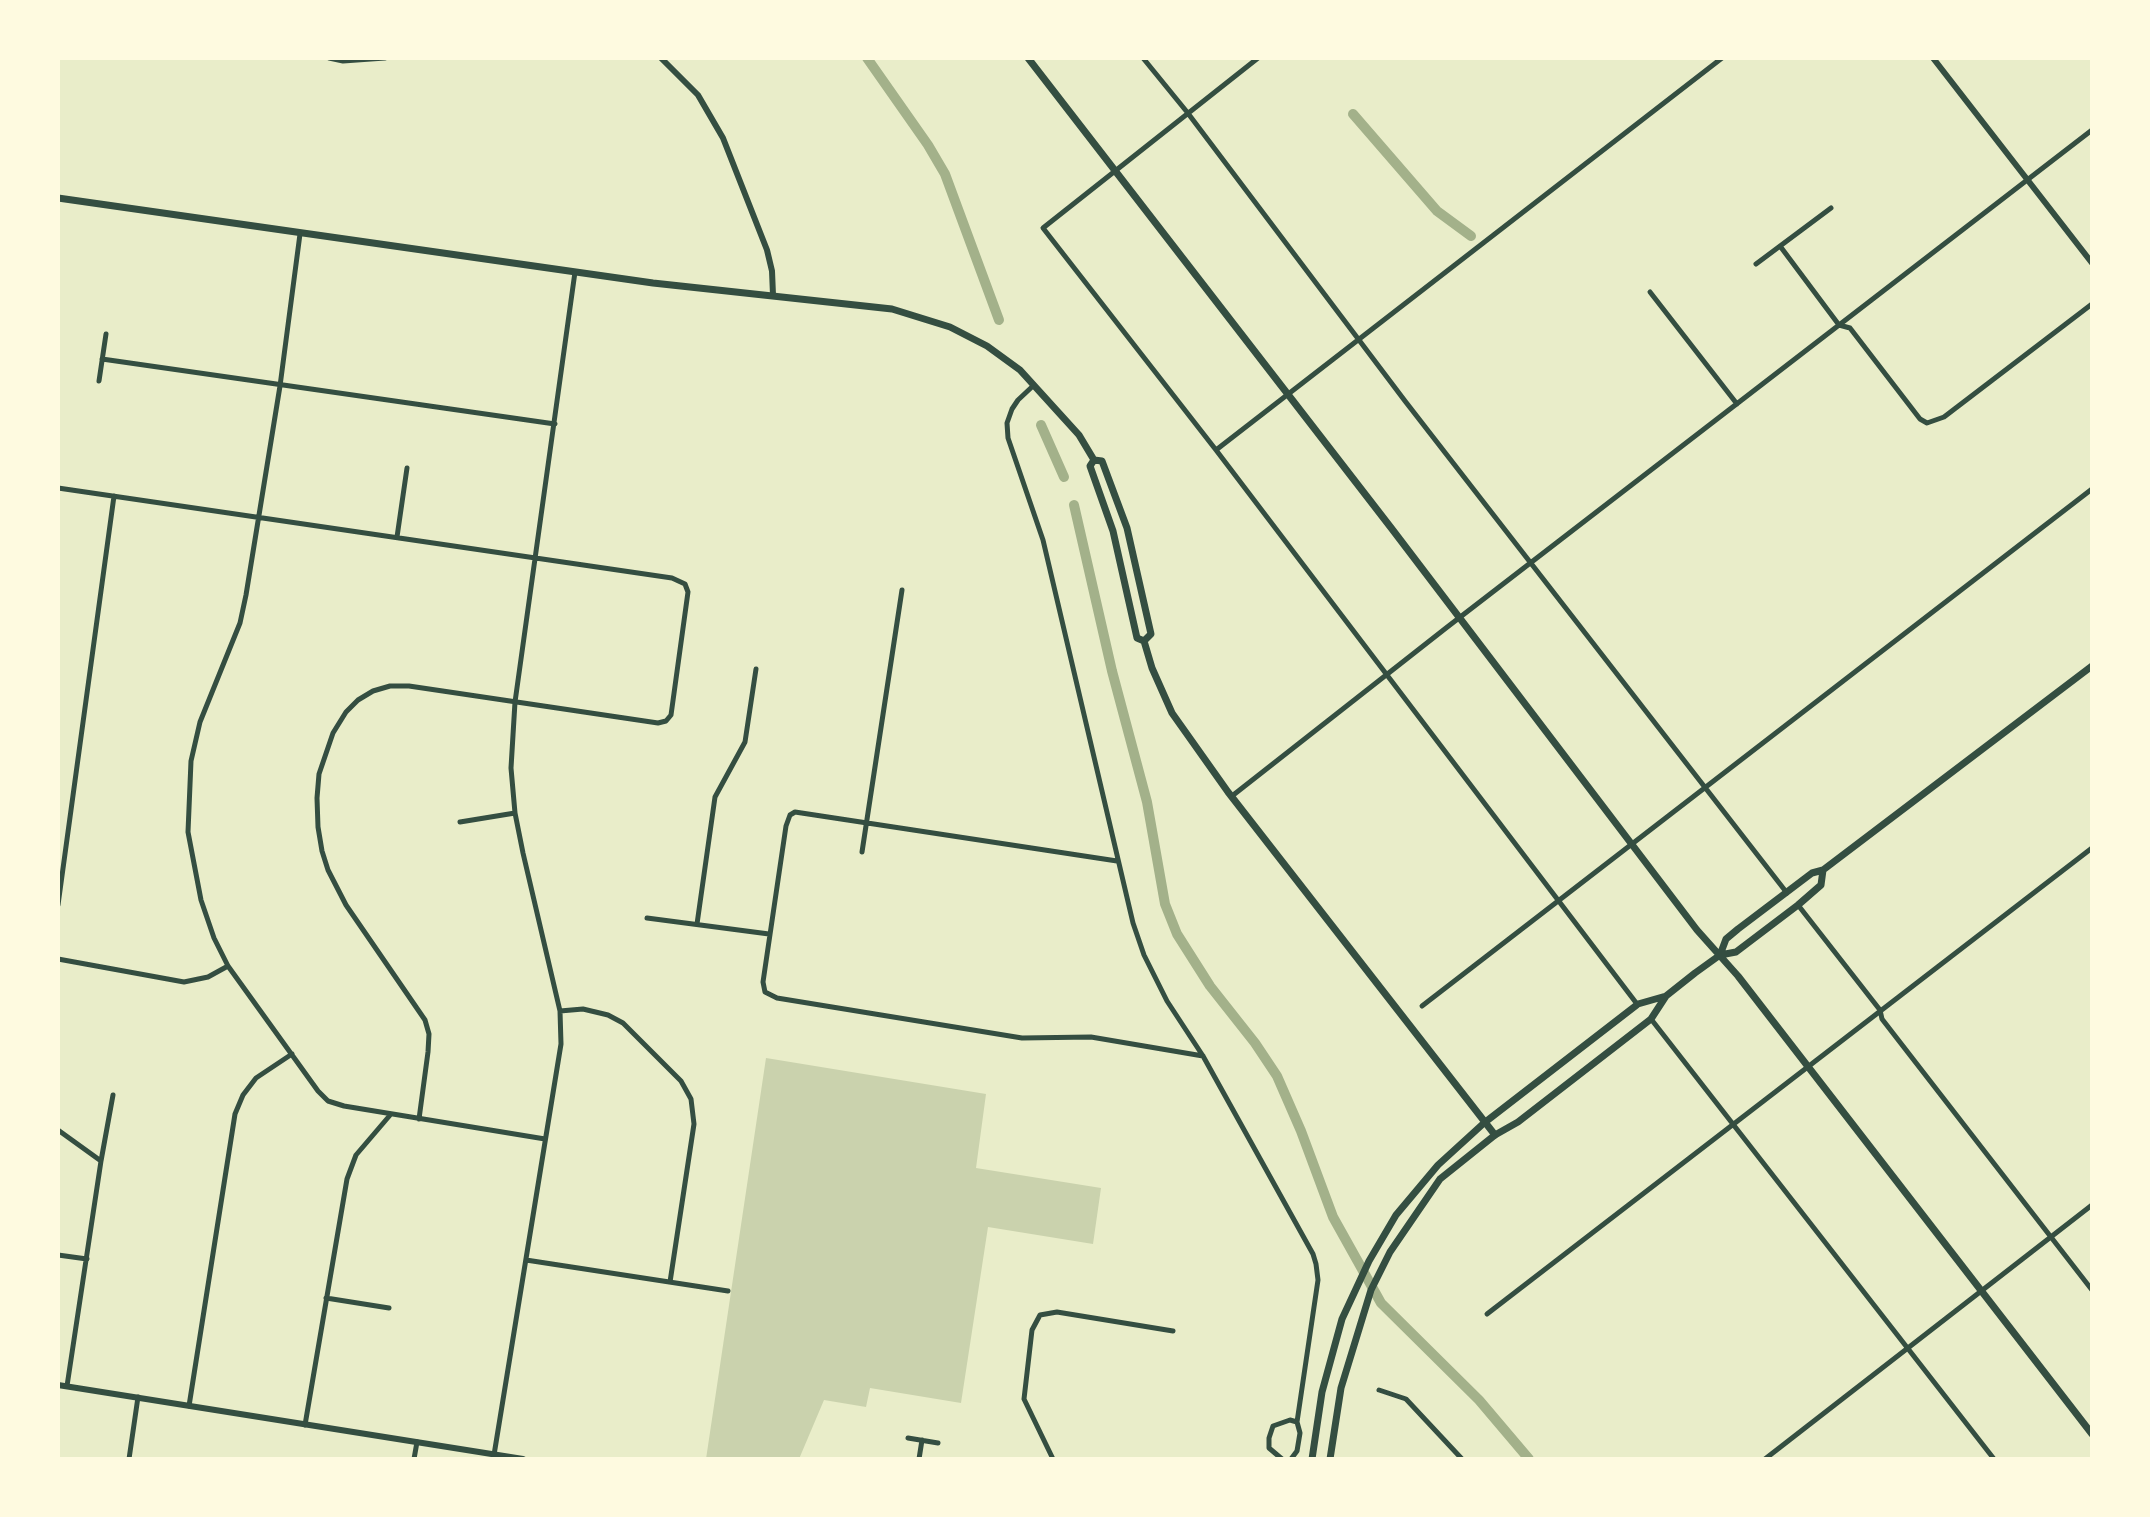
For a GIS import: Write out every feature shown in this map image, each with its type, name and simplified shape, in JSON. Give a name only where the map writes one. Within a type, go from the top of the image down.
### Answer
[{"type":"main road","points":[[1028,58],[1697,930],[1809,1067],[2092,1434]]},
{"type":"main road","points":[[58,198],[575,272],[892,309],[950,327],[987,346],[1020,370],[1079,435],[1094,460]]},
{"type":"main road","points":[[1094,460],[1090,466],[1101,489],[1113,531],[1137,638],[1144,641]]},
{"type":"main road","points":[[1094,460],[1102,461],[1127,528],[1151,634],[1144,641]]},
{"type":"main road","points":[[1144,641],[1172,713],[1232,796],[1495,1135]]},
{"type":"main road","points":[[1720,955],[1726,939],[1812,873],[1823,870],[2092,666]]},
{"type":"main road","points":[[1330,1459],[1341,1388],[1361,1318],[1390,1252],[1440,1179],[1651,1019],[1666,996],[1720,955],[1736,952],[1798,905],[1821,885],[1823,870]]},
{"type":"main road","points":[[1312,1459],[1322,1392],[1346,1310],[1396,1215],[1438,1165],[1484,1123],[1638,1004],[1666,996]]},
{"type":"street","points":[[329,58],[343,61],[385,58]]},
{"type":"street","points":[[661,58],[698,95],[723,138],[767,250],[773,295]]},
{"type":"street","points":[[1143,58],[1787,893]]},
{"type":"street","points":[[1258,58],[1043,228],[1638,1004]]},
{"type":"street","points":[[1216,450],[1722,58]]},
{"type":"street","points":[[1933,58],[2092,263]]},
{"type":"street","points":[[1232,796],[2092,130]]},
{"type":"street","points":[[1756,264],[1831,208]]},
{"type":"street","points":[[300,234],[280,386],[240,623],[200,722],[191,761],[188,832],[197,886],[214,938],[228,966],[328,1101],[545,1139]]},
{"type":"street","points":[[1780,246],[1839,325],[1850,328],[1920,419],[1927,423],[1944,417],[2092,304]]},
{"type":"street","points":[[494,1455],[561,1044],[560,1011],[515,813],[511,768],[515,702],[575,272]]},
{"type":"street","points":[[1650,292],[1737,404]]},
{"type":"street","points":[[99,381],[106,334]]},
{"type":"street","points":[[102,359],[555,424]]},
{"type":"street","points":[[1034,385],[1012,409],[1007,423],[1008,438],[1043,540],[1117,861],[1144,955],[1167,1001],[1203,1056],[1313,1254],[1318,1280],[1297,1422],[1300,1433],[1297,1451],[1291,1459]]},
{"type":"street","points":[[397,537],[407,468]]},
{"type":"street","points":[[58,488],[672,578],[685,584],[688,592],[671,715],[666,721],[658,723],[409,686],[390,686],[358,700],[333,733],[319,774],[318,827],[328,870],[346,905],[425,1020],[429,1034],[428,1052],[419,1119]]},
{"type":"street","points":[[1422,1006],[2092,489]]},
{"type":"street","points":[[58,905],[114,496]]},
{"type":"street","points":[[862,852],[902,590]]},
{"type":"street","points":[[697,924],[715,797],[745,742],[756,669]]},
{"type":"street","points":[[1117,861],[800,812],[790,815],[769,934],[763,982],[765,992],[777,998],[1022,1038],[1091,1037],[1203,1056]]},
{"type":"street","points":[[460,822],[515,813]]},
{"type":"street","points":[[1487,1314],[2092,848]]},
{"type":"street","points":[[1798,905],[1880,1010],[1882,1019],[2092,1290]]},
{"type":"street","points":[[647,918],[769,934]]},
{"type":"street","points":[[58,959],[184,982],[208,977],[228,966]]},
{"type":"street","points":[[560,1011],[583,1009],[608,1015],[623,1023],[681,1081],[691,1099],[694,1124],[670,1282]]},
{"type":"street","points":[[1651,1019],[1994,1459]]},
{"type":"street","points":[[189,1406],[235,1114],[243,1095],[256,1078],[292,1054]]},
{"type":"street","points":[[67,1386],[113,1095]]},
{"type":"street","points":[[305,1425],[347,1179],[356,1155],[391,1114]]},
{"type":"street","points":[[58,1130],[101,1161]]},
{"type":"street","points":[[1765,1459],[2092,1205]]},
{"type":"street","points":[[58,1255],[87,1259]]},
{"type":"street","points":[[526,1260],[728,1291]]},
{"type":"street","points":[[326,1298],[389,1308]]},
{"type":"street","points":[[1053,1459],[1024,1399],[1032,1330],[1040,1315],[1057,1312],[1173,1331]]},
{"type":"street","points":[[58,1385],[523,1459]]},
{"type":"street","points":[[1379,1390],[1406,1399],[1462,1459]]},
{"type":"street","points":[[129,1459],[138,1397]]},
{"type":"street","points":[[1282,1459],[1269,1448],[1271,1430],[1280,1422],[1297,1422]]},
{"type":"street","points":[[908,1438],[938,1443]]},
{"type":"street","points":[[919,1459],[922,1440]]},
{"type":"street","points":[[414,1459],[417,1442]]},
{"type":"green space","points":[[766,1058],[986,1094],[976,1168],[1101,1188],[1093,1244],[988,1227],[961,1403],[870,1388],[866,1407],[824,1400],[799,1459],[706,1459]]},
{"type":"waterway","points":[[867,58],[945,174],[999,320]]},
{"type":"waterway","points":[[1353,114],[1437,211],[1471,236]]},
{"type":"waterway","points":[[1041,425],[1064,477]]},
{"type":"waterway","points":[[1074,505],[1112,671],[1147,802],[1165,904],[1177,934],[1210,986],[1277,1076],[1333,1217],[1381,1303],[1479,1400],[1529,1459]]}]
